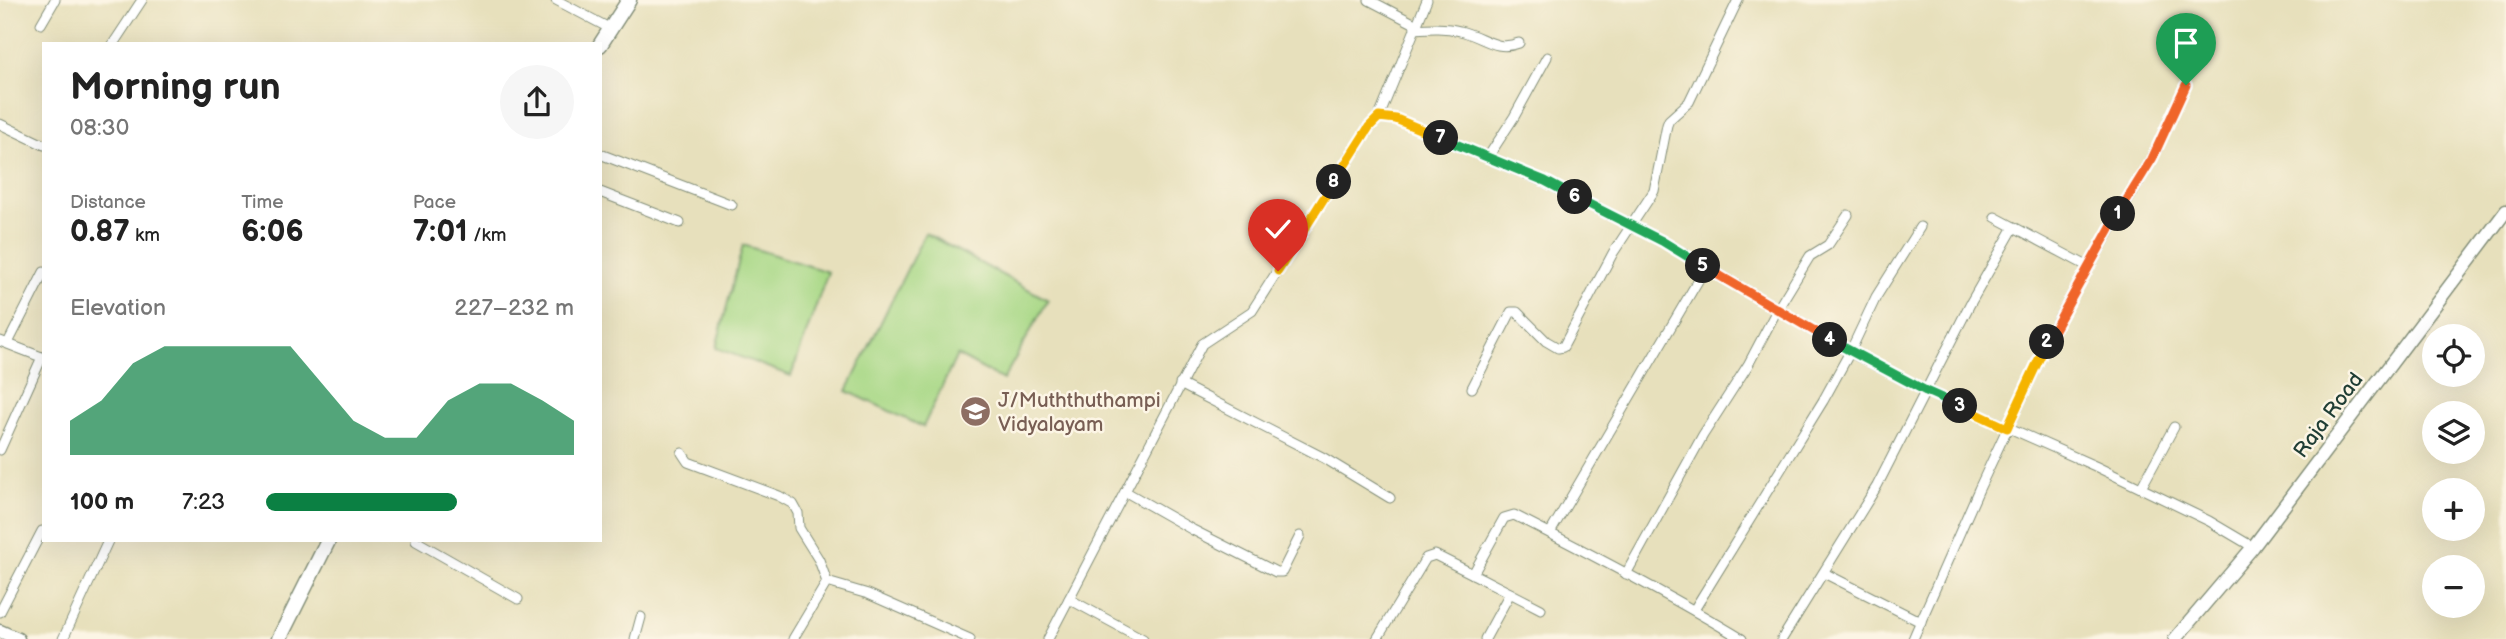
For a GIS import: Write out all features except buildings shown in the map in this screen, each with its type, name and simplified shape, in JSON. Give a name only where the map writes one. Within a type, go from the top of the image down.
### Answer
[{"type":"main road","points":[[602,42],[629,0]]},
{"type":"main road","points":[[279,639],[328,542]]},
{"type":"street","points":[[41,24],[55,0]]},
{"type":"street","points":[[114,42],[142,0]]},
{"type":"street","points":[[556,0],[611,30]]},
{"type":"street","points":[[1369,0],[1416,27],[1448,28],[1502,47],[1519,43]]},
{"type":"street","points":[[1048,639],[1202,344],[1252,312],[1369,127],[1379,117],[1427,0]]},
{"type":"street","points":[[1472,388],[1511,312],[1517,312],[1546,341],[1558,348],[1563,347],[1613,253],[1654,191],[1669,120],[1689,102],[1738,0]]},
{"type":"street","points":[[1488,158],[1547,57]]},
{"type":"street","points":[[1913,639],[2058,320],[2152,159],[2186,85]]},
{"type":"street","points":[[1379,117],[1396,119],[1545,181],[1706,267],[1850,352],[1926,391],[2141,488],[2209,521],[2253,547]]},
{"type":"street","points":[[0,124],[42,144]]},
{"type":"street","points":[[602,155],[732,205]]},
{"type":"street","points":[[602,193],[680,223]]},
{"type":"street","name":"Raja Road","points":[[2175,639],[2253,547],[2506,211]]},
{"type":"street","points":[[1626,574],[1703,435],[1748,365],[1810,256],[1828,245],[1848,215]]},
{"type":"street","points":[[1995,217],[2089,267]]},
{"type":"street","points":[[1694,610],[1779,476],[1850,352],[1876,297],[1920,227]]},
{"type":"street","points":[[1782,639],[1877,486],[1970,303],[2014,227]]},
{"type":"street","points":[[1550,533],[1706,267]]},
{"type":"street","points":[[42,276],[4,342],[42,357]]},
{"type":"street","points":[[0,450],[42,359]]},
{"type":"street","points":[[1180,384],[1324,458],[1390,498]]},
{"type":"street","points":[[2141,488],[2174,427]]},
{"type":"street","points":[[682,453],[688,462],[779,496],[793,504],[798,513],[799,528],[819,559],[827,582],[793,639]]},
{"type":"street","points":[[1126,492],[1276,572],[1282,572],[1300,536]]},
{"type":"street","points":[[1473,574],[1504,518],[1514,515],[1694,610],[1742,639]]},
{"type":"street","points":[[0,612],[42,531]]},
{"type":"street","points":[[63,639],[108,542]]},
{"type":"street","points":[[418,542],[518,599]]},
{"type":"street","points":[[1377,639],[1430,555],[1541,609]]},
{"type":"street","points":[[1824,573],[1921,622]]},
{"type":"street","points":[[827,582],[868,594],[970,639]]},
{"type":"street","points":[[1485,639],[1510,593]]},
{"type":"street","points":[[1069,599],[1143,639]]},
{"type":"street","points":[[635,639],[641,617]]},
{"type":"street","points":[[0,631],[18,639]]},
{"type":"green space","points":[[925,233],[1048,300],[1003,380],[957,355],[923,427],[847,391]]},
{"type":"green space","points":[[743,245],[828,272],[791,376],[716,348]]},
{"type":"place","name":"J/Muththuthampi Vidyalayam","points":[[975,412]]},
{"type":"route","points":[[1278,271],[1369,127],[1379,117],[1396,119],[1545,181],[1662,241],[1850,352],[2007,428],[2058,320],[2152,159],[2186,85]]}]
